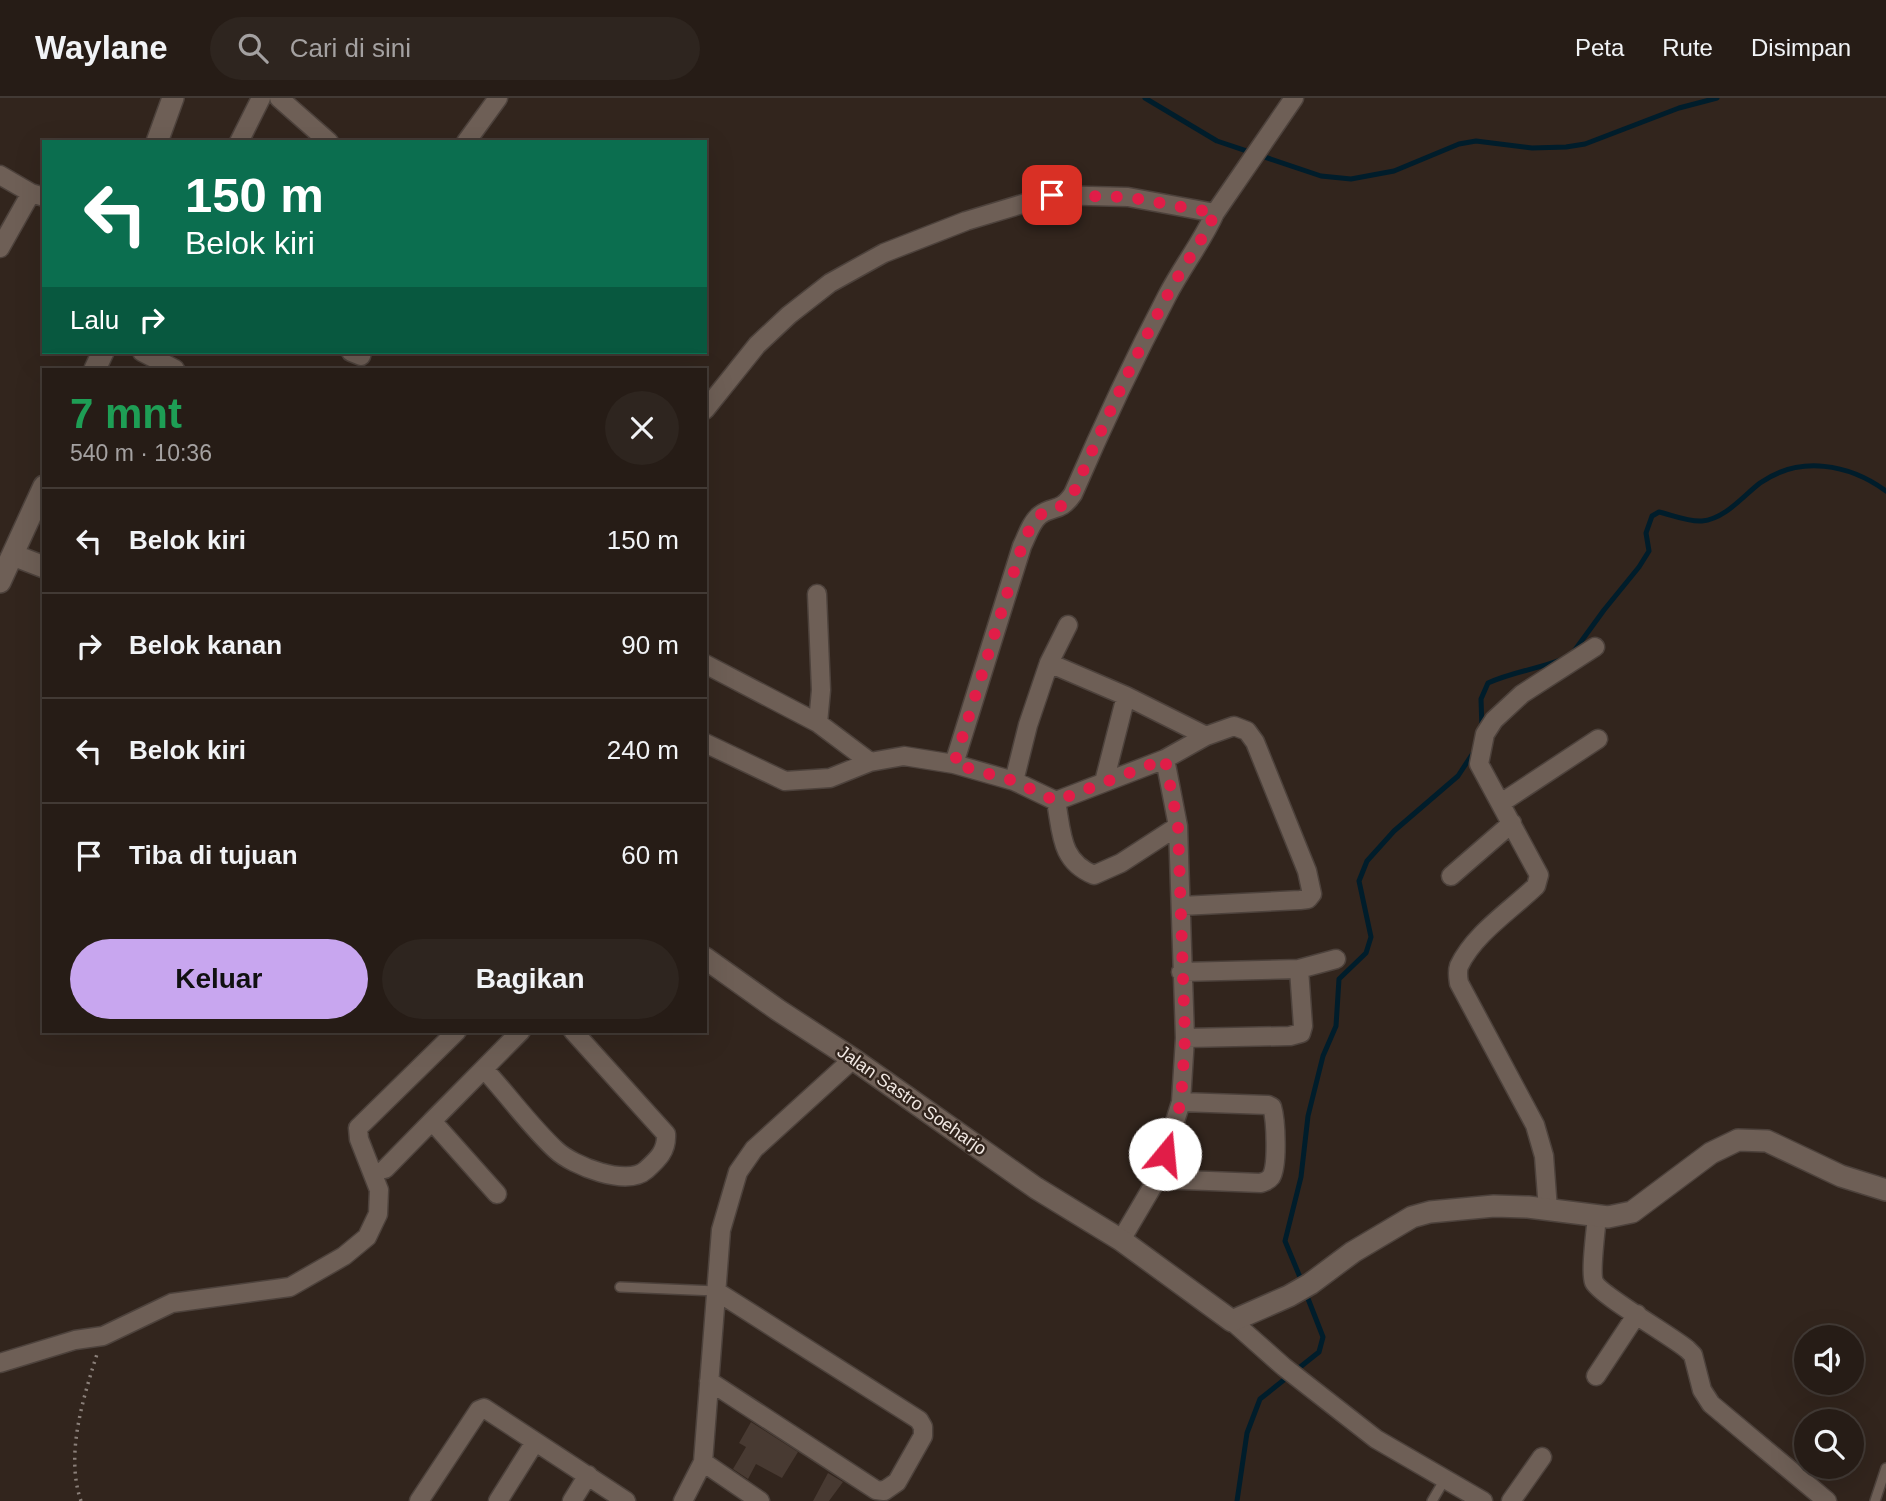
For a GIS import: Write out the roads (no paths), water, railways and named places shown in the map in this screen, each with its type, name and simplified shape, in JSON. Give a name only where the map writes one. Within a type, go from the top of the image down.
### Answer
[{"type":"street","points":[[158,140],[173,98]]},
{"type":"street","points":[[240,140],[261,98]]},
{"type":"street","points":[[279,98],[328,140]]},
{"type":"street","points":[[467,140],[498,98]]},
{"type":"street","points":[[954,764],[1022,546],[1031,527],[1040,514],[1066,504],[1073,494],[1117,393],[1169,292],[1207,231],[1215,213],[1294,98]]},
{"type":"street","points":[[0,174],[37,195],[0,248]]},
{"type":"street","points":[[707,408],[757,345],[789,315],[830,283],[884,253],[967,221],[1052,195],[1128,197],[1215,213]]},
{"type":"street","points":[[146,354],[174,368]]},
{"type":"street","points":[[0,582],[7,551],[42,490]]},
{"type":"street","points":[[7,551],[42,566]]},
{"type":"street","points":[[817,594],[821,690],[818,723]]},
{"type":"street","points":[[1014,781],[1028,725],[1049,663],[1069,625]]},
{"type":"street","points":[[1548,1210],[1544,1156],[1535,1125],[1459,983],[1457,973],[1477,941],[1536,886],[1539,875],[1479,764],[1485,734],[1494,720],[1522,694],[1595,647]]},
{"type":"street","points":[[1049,663],[1126,695],[1206,736]]},
{"type":"street","points":[[707,665],[818,723],[870,762]]},
{"type":"street","points":[[1104,782],[1126,695]]},
{"type":"street","points":[[707,744],[785,780],[830,778],[870,762],[904,756],[954,764],[1014,781],[1056,801],[1165,759],[1206,736],[1234,726],[1247,731],[1255,742],[1307,871],[1312,894],[1308,899],[1300,900],[1181,906]]},
{"type":"street","points":[[1501,803],[1598,739]]},
{"type":"street","points":[[1121,1240],[1157,1180],[1181,1102],[1185,1038],[1178,826],[1165,759]]},
{"type":"street","points":[[1056,801],[1067,855],[1080,869],[1094,875],[1121,863],[1178,826]]},
{"type":"street","points":[[1451,876],[1512,823]]},
{"type":"street","name":"Jalan Sastro Soeharjo","points":[[707,959],[1037,1188],[1121,1240],[1232,1321]]},
{"type":"street","points":[[1181,972],[1299,969],[1336,959]]},
{"type":"street","points":[[1185,1038],[1290,1037],[1301,1033],[1303,1026],[1299,969]]},
{"type":"street","points":[[0,1363],[75,1340],[103,1336],[172,1303],[290,1287],[344,1256],[367,1237],[378,1214],[379,1190],[359,1139],[358,1128],[455,1033]]},
{"type":"street","points":[[385,1169],[519,1033]]},
{"type":"street","points":[[484,1069],[556,1150],[572,1161],[614,1176],[641,1174],[660,1157],[667,1144],[666,1134],[575,1033]]},
{"type":"street","points":[[682,1501],[703,1462],[721,1230],[738,1172],[754,1149],[853,1059]]},
{"type":"street","points":[[1157,1180],[1261,1183],[1273,1175],[1275,1139],[1272,1107],[1181,1102]]},
{"type":"street","points":[[432,1121],[497,1194]]},
{"type":"street","points":[[1483,1501],[1376,1439],[1284,1367],[1232,1321],[1310,1284],[1353,1252],[1412,1217],[1494,1206],[1608,1217],[1632,1212],[1711,1153],[1738,1140],[1766,1141],[1841,1176],[1886,1191]]},
{"type":"street","points":[[1597,1216],[1593,1280],[1601,1293],[1637,1314],[1693,1355],[1702,1390],[1711,1404],[1827,1501]]},
{"type":"street","points":[[709,1381],[876,1490],[884,1492],[897,1482],[923,1436],[923,1427],[919,1420],[716,1291]]},
{"type":"street","points":[[1596,1376],[1637,1314]]},
{"type":"street","points":[[419,1501],[479,1410],[484,1408],[626,1501]]},
{"type":"street","points":[[499,1501],[535,1442]]},
{"type":"street","points":[[1511,1501],[1542,1457]]},
{"type":"street","points":[[703,1462],[760,1501]]},
{"type":"street","points":[[572,1501],[588,1475]]},
{"type":"lane","points":[[620,1287],[716,1291]]},
{"type":"lane","points":[[1875,1501],[1886,1468]]},
{"type":"lane","points":[[1432,1501],[1446,1479]]},
{"type":"waterway","points":[[1145,98],[1217,141],[1321,176],[1351,179],[1394,171],[1459,144],[1476,141],[1532,148],[1585,144],[1679,108],[1717,98]]},
{"type":"waterway","points":[[1572,654],[1649,551],[1646,533],[1652,516],[1659,512],[1691,520],[1710,519],[1726,512],[1775,474],[1808,466],[1824,466],[1856,474],[1886,491]]},
{"type":"waterway","points":[[1482,729],[1481,699],[1488,683],[1563,659]]},
{"type":"waterway","points":[[1302,1282],[1285,1241],[1301,1177],[1308,1116],[1323,1056],[1336,1026],[1339,979],[1366,953],[1371,937],[1359,881],[1367,861],[1394,831],[1458,776],[1475,750]]},
{"type":"waterway","points":[[1237,1501],[1247,1433],[1260,1399],[1319,1352],[1323,1337],[1305,1291]]}]
